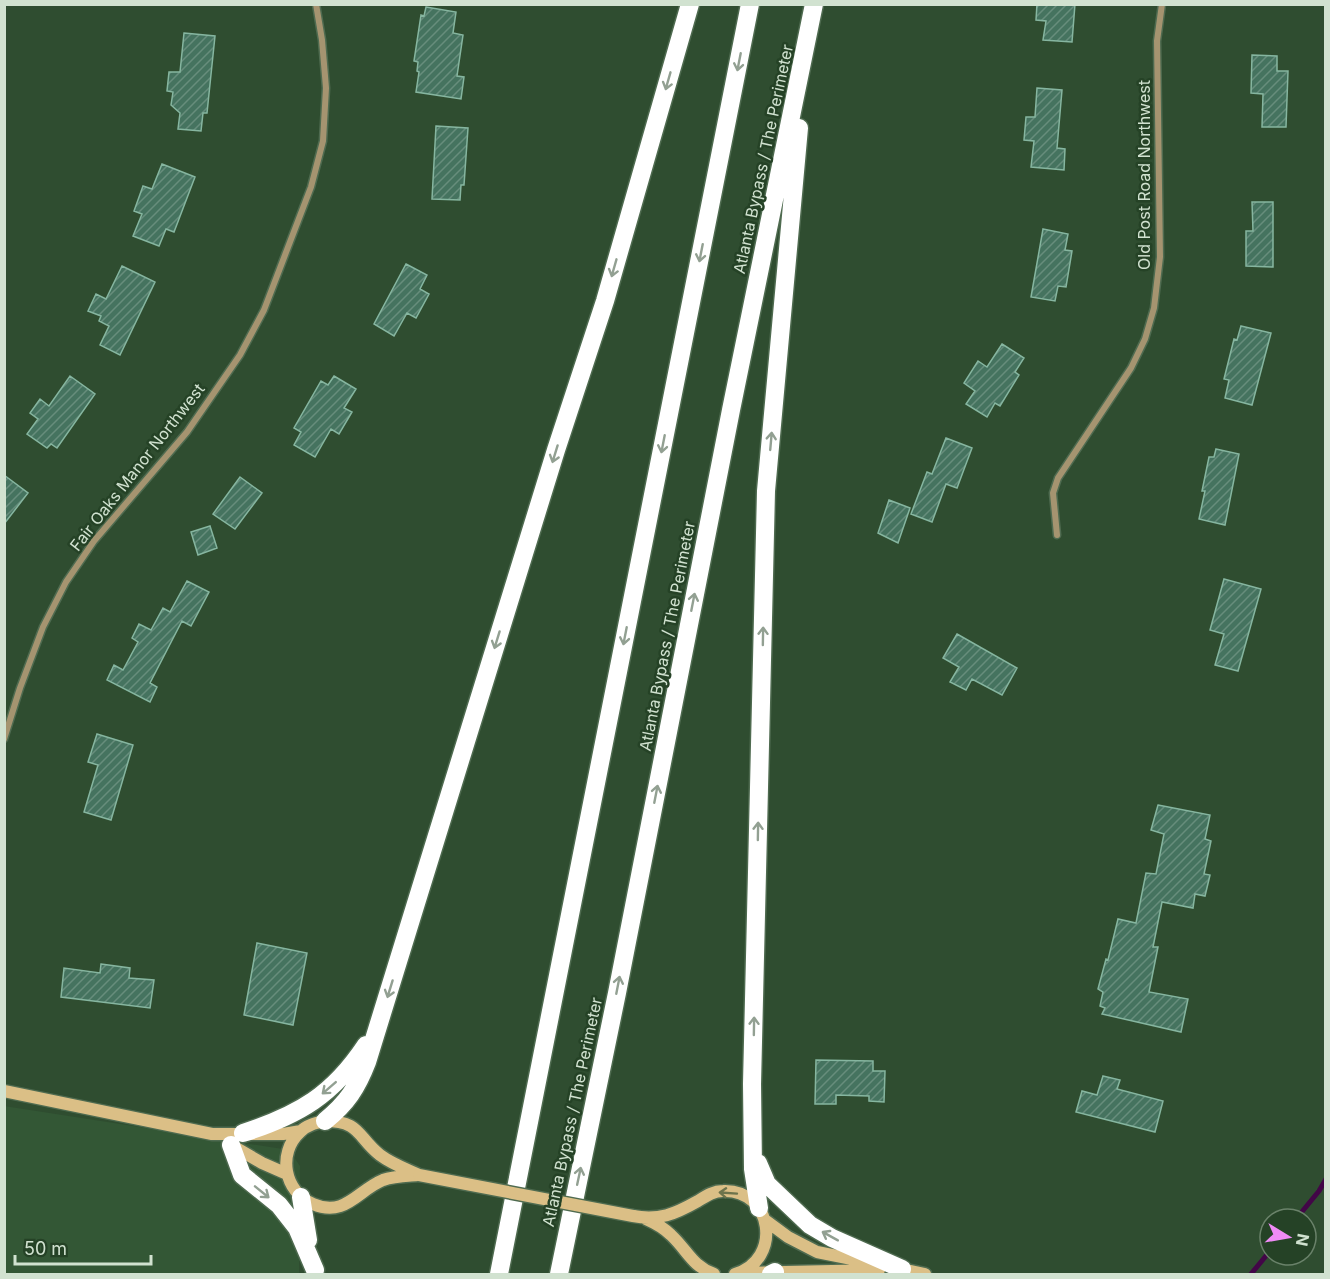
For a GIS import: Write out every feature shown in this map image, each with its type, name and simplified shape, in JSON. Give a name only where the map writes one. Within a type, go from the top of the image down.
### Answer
[{"type":"highway","points":[[325,1121],[350,1098],[360,1082],[379,1026],[546,482],[605,301],[690,4]]},
{"type":"highway","points":[[499,1275],[750,4]]},
{"type":"highway","name":"Atlanta Bypass / The Perimeter","points":[[559,1275],[814,4]]},
{"type":"highway","points":[[762,1214],[753,1169],[752,1084],[766,491],[806,45]]},
{"type":"highway","points":[[316,1272],[297,1228],[279,1205],[242,1175],[237,1139],[302,1109],[330,1089],[352,1065],[379,1026]]},
{"type":"highway","points":[[753,1150],[767,1184],[810,1225],[832,1238],[902,1269]]},
{"type":"highway","points":[[301,1197],[316,1272]]},
{"type":"street","name":"Fair Oaks Manor Northwest","points":[[4,739],[43,627],[66,582],[94,541],[187,432],[240,355],[264,310],[311,187],[323,141],[326,88],[316,4]]},
{"type":"street","name":"Old Post Road Northwest","points":[[1057,535],[1053,493],[1058,478],[1131,368],[1145,339],[1154,308],[1160,257],[1157,41],[1162,4]]},
{"type":"street","points":[[4,1091],[237,1139],[301,1131],[314,1124],[337,1121],[348,1124],[358,1131],[378,1154],[419,1175],[646,1219],[671,1235],[694,1262],[714,1275]]},
{"type":"street","points":[[301,1131],[288,1150],[287,1174],[294,1190],[314,1205],[326,1208],[339,1207],[350,1203],[382,1180],[419,1175]]},
{"type":"street","points":[[237,1139],[262,1163],[287,1174]]},
{"type":"street","points":[[646,1219],[664,1217],[678,1212],[709,1194],[722,1191],[736,1192],[749,1198],[762,1214],[788,1237],[818,1252],[926,1275]]},
{"type":"street","points":[[738,1274],[760,1257],[765,1246],[767,1233],[762,1214]]},
{"type":"street","points":[[738,1274],[902,1269]]},
{"type":"shaded area","points":[[4,1106],[289,1150],[300,1166],[299,1274],[5,1274]]},
{"type":"building","points":[[1037,4],[1075,4],[1072,42],[1043,40],[1046,21],[1036,20]]},
{"type":"building","points":[[426,7],[456,12],[453,33],[463,35],[457,76],[464,77],[461,99],[416,92],[419,72],[417,71],[418,62],[414,61],[421,15],[424,16]]},
{"type":"building","points":[[184,33],[215,36],[207,113],[203,113],[201,131],[178,129],[180,113],[171,105],[173,92],[167,91],[169,72],[180,72]]},
{"type":"building","points":[[1252,55],[1277,56],[1277,71],[1288,71],[1286,127],[1262,127],[1263,94],[1251,93]]},
{"type":"building","points":[[1037,88],[1062,90],[1057,148],[1065,149],[1064,170],[1031,167],[1034,141],[1024,140],[1026,117],[1035,117]]},
{"type":"building","points":[[436,126],[468,128],[464,185],[461,185],[460,200],[432,199]]},
{"type":"building","points":[[162,164],[195,177],[174,232],[166,229],[159,246],[133,236],[142,214],[134,211],[143,186],[152,189]]},
{"type":"building","points":[[1252,202],[1273,202],[1273,267],[1246,266],[1246,231],[1253,231]]},
{"type":"building","points":[[1043,229],[1068,234],[1065,250],[1072,251],[1066,287],[1058,286],[1055,301],[1031,297]]},
{"type":"building","points":[[406,264],[427,275],[420,289],[429,294],[416,318],[407,313],[394,336],[374,324]]},
{"type":"building","points":[[122,266],[155,282],[120,355],[100,345],[109,326],[99,321],[101,316],[88,311],[96,294],[106,299]]},
{"type":"building","points":[[1241,326],[1271,333],[1252,405],[1225,398],[1229,380],[1224,379],[1234,339],[1237,340]]},
{"type":"building","points":[[1002,344],[1024,358],[1015,372],[1019,375],[1000,406],[995,403],[987,417],[966,404],[975,391],[964,383],[978,361],[987,367]]},
{"type":"building","points":[[70,376],[95,394],[57,448],[51,444],[47,448],[27,434],[38,419],[30,413],[40,399],[49,406]]},
{"type":"building","points":[[334,376],[356,389],[344,408],[352,412],[339,434],[331,429],[315,457],[294,445],[301,432],[294,428],[321,381],[328,385]]},
{"type":"building","points":[[946,438],[972,448],[957,488],[946,484],[932,522],[911,514],[927,472],[932,474]]},
{"type":"building","points":[[1216,449],[1239,454],[1225,525],[1199,519],[1209,457],[1214,457]]},
{"type":"building","points":[[4,475],[28,493],[4,524]]},
{"type":"building","points":[[240,477],[262,493],[235,529],[213,514]]},
{"type":"building","points":[[889,500],[910,508],[898,543],[878,533]]},
{"type":"building","points":[[210,526],[217,548],[198,555],[191,532]]},
{"type":"building","points":[[1224,579],[1261,589],[1238,671],[1215,665],[1224,634],[1210,630]]},
{"type":"building","points":[[187,581],[209,592],[191,626],[182,621],[150,683],[157,687],[150,702],[107,680],[114,665],[123,670],[138,642],[132,638],[139,624],[151,630],[163,608],[170,612]]},
{"type":"building","points":[[957,634],[1017,668],[1002,695],[972,679],[966,690],[950,682],[959,667],[943,658]]},
{"type":"building","points":[[97,734],[133,745],[111,820],[84,812],[98,765],[88,762]]},
{"type":"building","points":[[1158,805],[1210,815],[1205,839],[1211,841],[1204,874],[1210,875],[1205,896],[1195,894],[1193,908],[1162,902],[1153,947],[1158,947],[1149,992],[1188,999],[1181,1032],[1102,1014],[1105,1008],[1100,1006],[1103,992],[1098,989],[1118,919],[1136,923],[1146,873],[1156,874],[1164,834],[1151,830]]},
{"type":"building","points":[[257,943],[307,953],[293,1025],[244,1015]]},
{"type":"building","points":[[101,964],[130,968],[129,978],[154,980],[150,1008],[61,997],[64,968],[100,973]]},
{"type":"building","points":[[816,1060],[873,1061],[873,1071],[885,1071],[884,1102],[869,1101],[869,1096],[836,1095],[836,1104],[815,1104]]},
{"type":"building","points":[[1103,1076],[1120,1080],[1117,1089],[1163,1101],[1155,1132],[1076,1112],[1082,1091],[1097,1095]]},
{"type":"waterway","points":[[1306,1207],[1326,1179]]},
{"type":"waterway","points":[[1251,1274],[1258,1266]]}]
